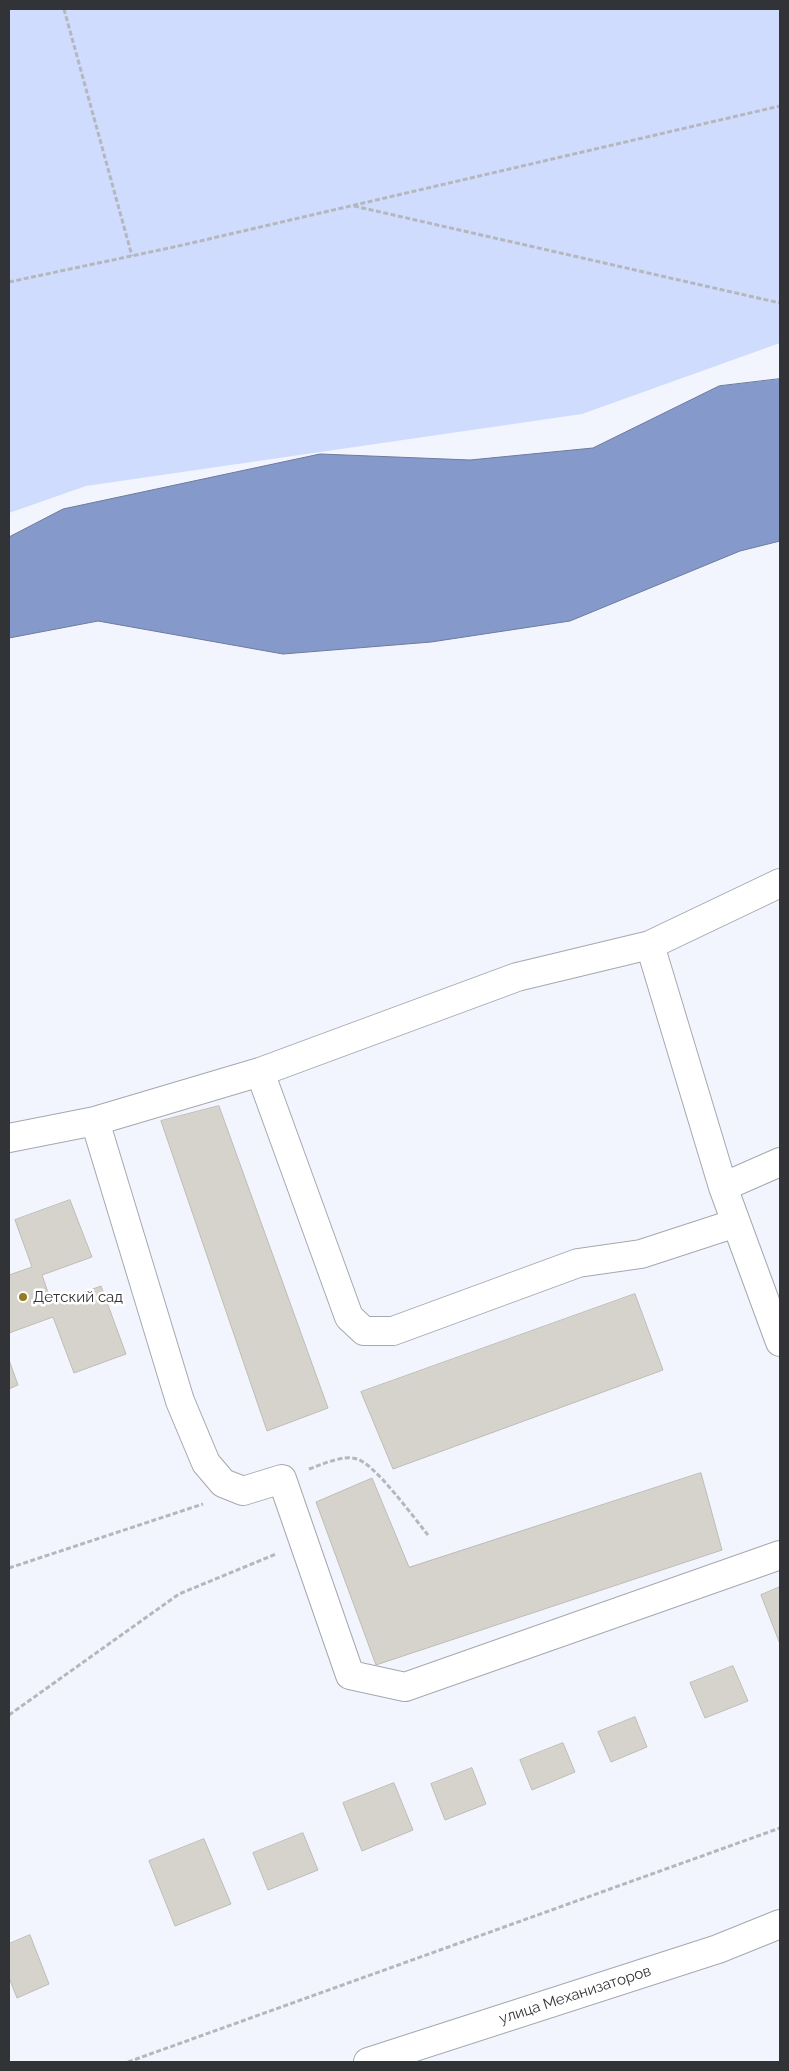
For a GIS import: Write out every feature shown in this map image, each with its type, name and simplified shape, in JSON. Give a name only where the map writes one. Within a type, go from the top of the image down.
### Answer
[{"type":"street","points":[[9,1138],[95,1121],[260,1072],[517,977],[650,945],[780,883]]},
{"type":"street","points":[[650,945],[723,1187],[780,1342]]},
{"type":"street","points":[[260,1072],[349,1317],[364,1331],[393,1331],[578,1263],[641,1254],[736,1223]]},
{"type":"street","points":[[95,1121],[180,1401],[206,1463],[223,1483],[243,1491],[282,1478],[350,1675],[405,1687],[780,1555]]},
{"type":"street","points":[[723,1187],[780,1162]]},
{"type":"street","name":"улица Механизаторов","points":[[368,2062],[718,1949],[780,1924]]},
{"type":"path","points":[[64,9],[132,256]]},
{"type":"path","points":[[9,282],[353,206],[780,106]]},
{"type":"path","points":[[353,206],[780,303]]},
{"type":"path","points":[[282,1478],[337,1459],[357,1458],[372,1469],[428,1535]]},
{"type":"path","points":[[9,1568],[243,1491]]},
{"type":"path","points":[[9,1715],[179,1594],[304,1542]]},
{"type":"path","points":[[128,2062],[780,1828]]},
{"type":"shaded area","points":[[9,9],[780,9],[780,343],[582,414],[86,486],[9,513]]},
{"type":"shaded area","points":[[780,379],[780,541],[740,551],[570,621],[431,642],[283,654],[98,621],[9,638],[9,537],[63,509],[320,454],[470,460],[593,448],[719,386]]},
{"type":"building","points":[[219,1106],[328,1408],[267,1431],[161,1121]]},
{"type":"building","points":[[70,1200],[92,1257],[42,1275],[52,1304],[101,1286],[126,1354],[74,1373],[53,1317],[9,1333],[9,1275],[32,1267],[15,1220]]},
{"type":"building","points":[[635,1294],[663,1370],[393,1469],[361,1392]]},
{"type":"building","points":[[9,1360],[18,1385],[9,1389]]},
{"type":"building","points":[[701,1473],[722,1550],[376,1665],[316,1502],[372,1478],[409,1567]]},
{"type":"building","points":[[780,1587],[780,1644],[761,1595]]},
{"type":"building","points":[[733,1666],[748,1701],[705,1718],[690,1683]]},
{"type":"building","points":[[635,1717],[647,1747],[611,1762],[598,1732]]},
{"type":"building","points":[[563,1743],[575,1772],[532,1790],[520,1760]]},
{"type":"building","points":[[472,1768],[486,1804],[445,1820],[431,1784]]},
{"type":"building","points":[[394,1783],[413,1830],[362,1851],[343,1803]]},
{"type":"building","points":[[303,1833],[318,1870],[268,1890],[253,1853]]},
{"type":"building","points":[[204,1839],[231,1904],[175,1926],[149,1861]]},
{"type":"building","points":[[30,1935],[49,1984],[17,1998],[9,1978],[9,1944]]},
{"type":"place","name":"Детский сад","points":[[23,1297]]}]
